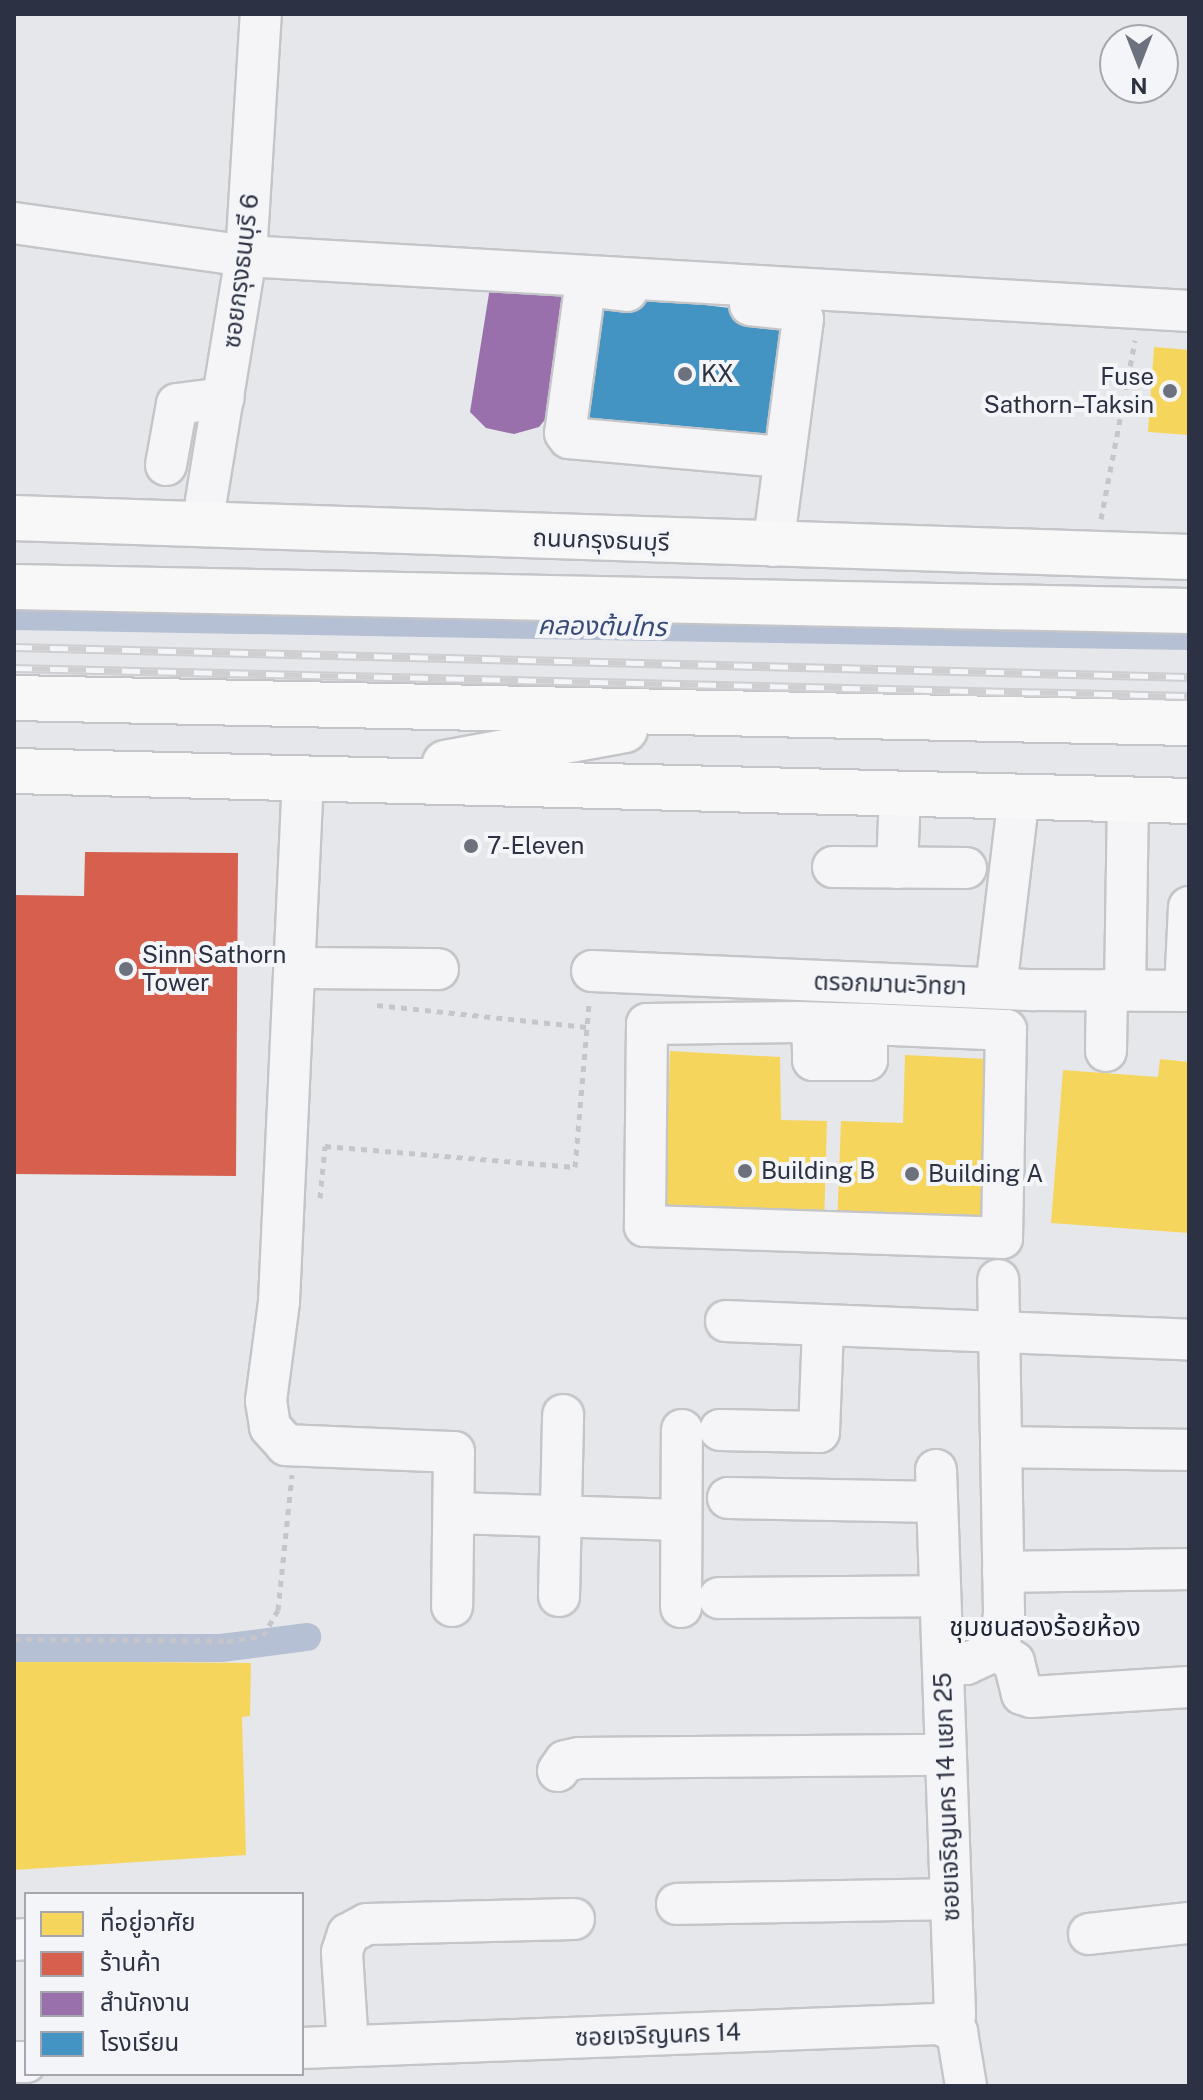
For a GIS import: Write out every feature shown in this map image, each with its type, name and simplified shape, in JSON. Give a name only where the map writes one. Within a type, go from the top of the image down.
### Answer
[{"type":"main road","name":"ถนนกรุงธนบุรี","points":[[14,518],[773,546],[1189,557]]},
{"type":"main road","points":[[505,537],[968,608]]},
{"type":"main road","points":[[14,587],[1189,611]]},
{"type":"main road","points":[[14,698],[1189,723]]},
{"type":"main road","points":[[359,779],[706,714]]},
{"type":"main road","points":[[14,771],[1189,801]]},
{"type":"street","name":"ซอยกรุงธนบุรี 6","points":[[202,525],[246,256],[261,14]]},
{"type":"street","points":[[14,223],[246,256],[1189,311]]},
{"type":"street","points":[[773,546],[784,457],[801,313],[594,287],[584,295],[565,433],[569,438],[784,457]]},
{"type":"street","points":[[166,465],[177,404],[224,398]]},
{"type":"street","points":[[303,777],[279,1302],[266,1401],[270,1427],[286,1445],[454,1452],[452,1606]]},
{"type":"street","points":[[897,868],[900,793]]},
{"type":"street","points":[[996,988],[1019,796]]},
{"type":"street","points":[[1115,1040],[1128,800]]},
{"type":"street","points":[[833,867],[966,868]]},
{"type":"street","points":[[1187,991],[1189,907]]},
{"type":"street","points":[[295,968],[438,969]]},
{"type":"street","name":"ตรอกมานะวิทยา","points":[[592,971],[996,988],[1187,991]]},
{"type":"street","points":[[840,982],[840,1023]]},
{"type":"street","points":[[840,1023],[1006,1030],[1002,1238],[645,1226],[647,1024],[840,1023]]},
{"type":"street","points":[[943,1664],[966,1664],[994,1649],[1004,1612],[998,1280]]},
{"type":"street","points":[[726,1321],[1189,1340]]},
{"type":"street","points":[[681,1607],[680,1520],[701,1430],[819,1432],[823,1326]]},
{"type":"street","points":[[559,1596],[563,1415]]},
{"type":"street","points":[[1001,1447],[1189,1450]]},
{"type":"street","name":"ซอยเจริญนคร 14 แยก 25","points":[[728,1498],[936,1486],[955,2015],[950,2027]]},
{"type":"street","points":[[454,1513],[680,1520]]},
{"type":"street","points":[[1003,1572],[1189,1569]]},
{"type":"street","points":[[719,1598],[940,1596]]},
{"type":"street","points":[[994,1649],[1014,1662],[1022,1694],[1031,1697],[1189,1687]]},
{"type":"street","points":[[558,1771],[565,1761],[579,1758],[946,1755]]},
{"type":"street","points":[[677,1904],[951,1899]]},
{"type":"street","points":[[348,2046],[342,1952],[348,1934],[367,1924],[574,1919]]},
{"type":"street","points":[[1089,1934],[1189,1923]]},
{"type":"street","points":[[950,2027],[957,2032],[966,2086]]},
{"type":"street","name":"ซอยเจริญนคร 14","points":[[304,2048],[950,2027]]},
{"type":"path","points":[[1094,555],[1141,307]]},
{"type":"path","points":[[319,1209],[325,1146],[575,1167],[592,971]]},
{"type":"path","points":[[371,1004],[587,1027]]},
{"type":"path","points":[[14,1639],[227,1641],[269,1632],[278,1610],[295,1446]]},
{"type":"building: ที่อยู่อาศัย","name":"Fuse Sathorn–Taksin","points":[[1154,347],[1189,350],[1189,435],[1148,432]]},
{"type":"building: ที่อยู่อาศัย","name":"Building B","points":[[670,1051],[780,1057],[781,1120],[827,1121],[824,1226],[664,1221]]},
{"type":"building: ที่อยู่อาศัย","name":"Building A","points":[[905,1055],[986,1059],[984,1230],[837,1226],[841,1121],[903,1123]]},
{"type":"building: ที่อยู่อาศัย","points":[[1160,1059],[1189,1062],[1189,1233],[1051,1223],[1063,1070],[1158,1077]]},
{"type":"building: ที่อยู่อาศัย","points":[[14,1661],[251,1663],[250,1716],[242,1717],[246,1855],[14,1870]]},
{"type":"building: ร้านค้า","name":"Sinn Sathorn Tower","points":[[85,852],[238,853],[236,1176],[14,1174],[14,895],[84,896]]},
{"type":"building: สำนักงาน","points":[[491,281],[571,287],[548,416],[539,427],[514,434],[486,428],[470,412]]},
{"type":"building: โรงเรียน","name":"KX","points":[[591,291],[791,315],[773,456],[574,432]]},
{"type":"waterway","name":"คลองต้นไทร","points":[[14,616],[1189,636]]},
{"type":"waterway","points":[[14,1648],[221,1648],[307,1637]]},
{"type":"railway","points":[[14,647],[1189,677]]},
{"type":"railway","points":[[14,668],[1189,696]]},
{"type":"place","name":"KX","points":[[685,374]]},
{"type":"place","name":"Fuse Sathorn–Taksin","points":[[1170,391]]},
{"type":"place","name":"7-Eleven","points":[[471,846]]},
{"type":"place","name":"Sinn Sathorn Tower","points":[[126,969]]},
{"type":"place","name":"Building B","points":[[745,1171]]},
{"type":"place","name":"Building A","points":[[912,1174]]},
{"type":"district","name":"ชุมชนสองร้อยห้อง","points":[[1045,1627]]}]
